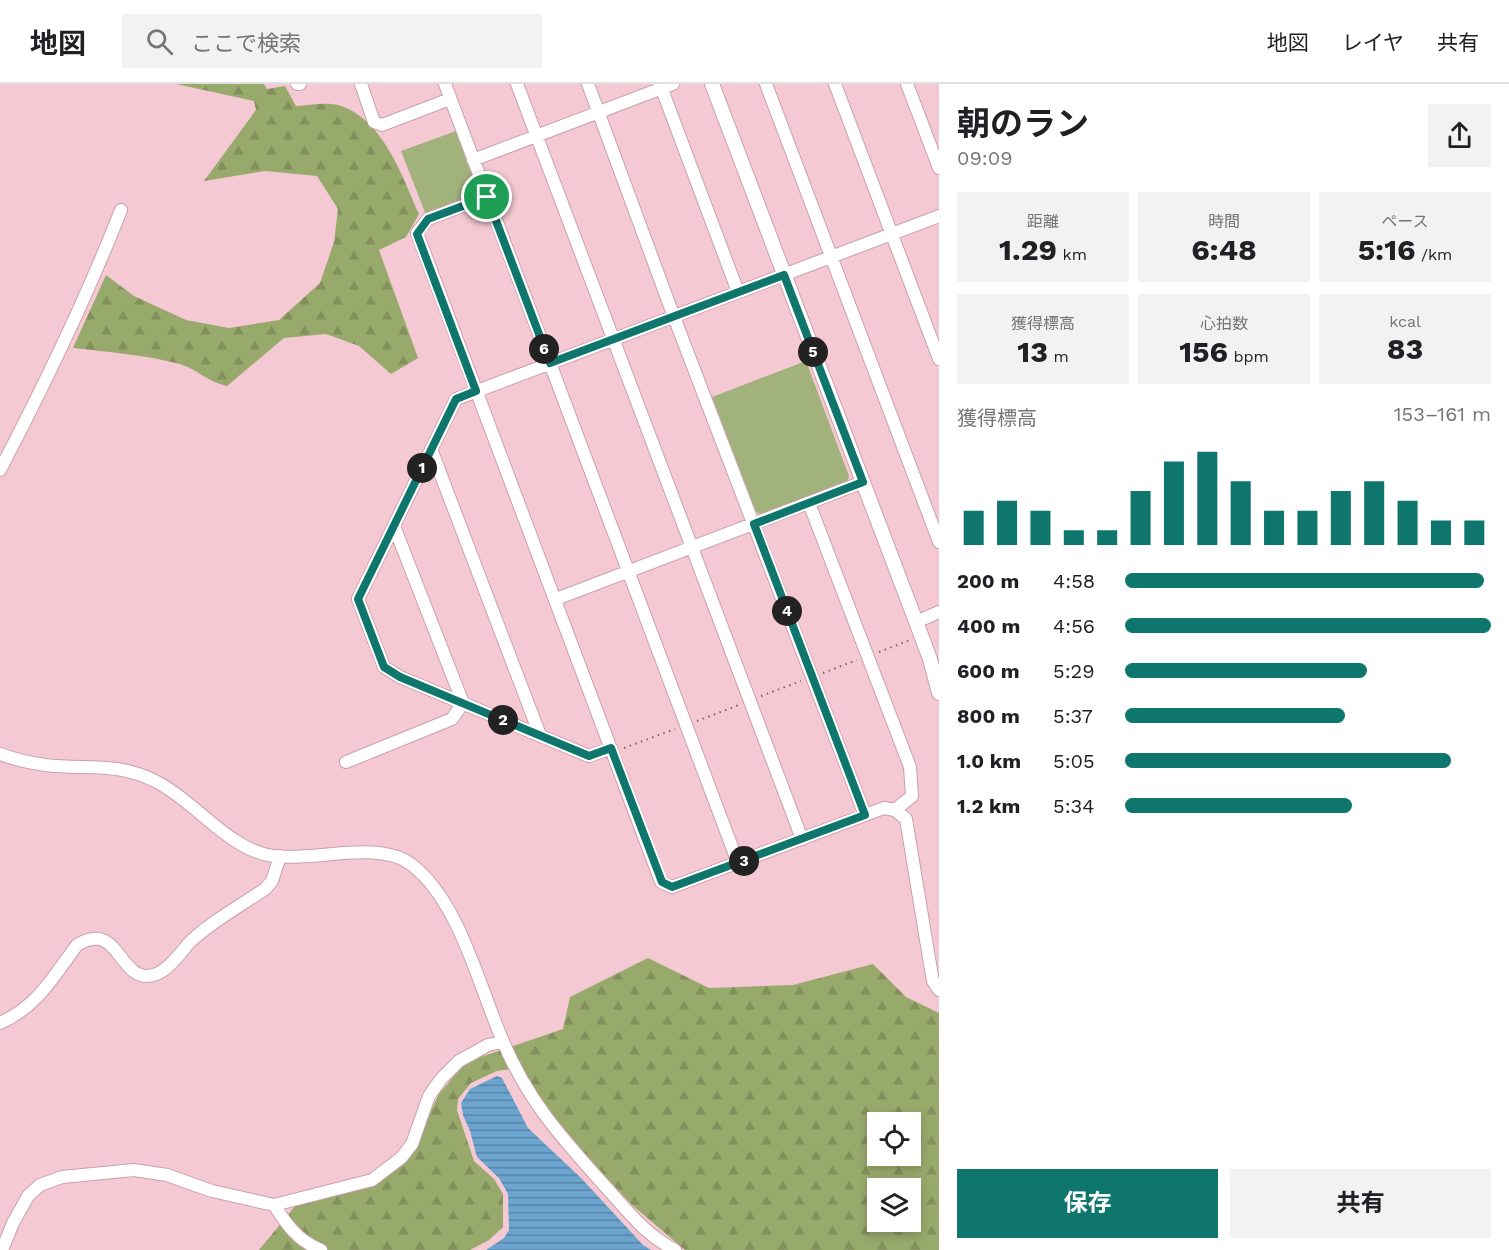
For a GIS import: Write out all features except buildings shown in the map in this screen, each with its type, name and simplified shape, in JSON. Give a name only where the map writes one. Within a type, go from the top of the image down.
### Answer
[{"type":"street","points":[[361,84],[374,122],[382,125],[450,99]]},
{"type":"street","points":[[445,84],[738,863]]},
{"type":"street","points":[[517,84],[802,839]]},
{"type":"street","points":[[588,84],[674,317],[865,815]]},
{"type":"street","points":[[712,84],[916,622],[939,693]]},
{"type":"street","points":[[766,84],[939,542]]},
{"type":"street","points":[[835,84],[939,359]]},
{"type":"street","points":[[907,84],[939,168]]},
{"type":"street","points":[[473,160],[665,85],[738,292]]},
{"type":"street","points":[[487,197],[428,219],[417,234],[662,882],[672,887],[884,808],[895,810],[906,819],[933,981],[939,990]]},
{"type":"street","points":[[0,470],[63,342],[120,210]]},
{"type":"street","points":[[612,750],[589,756],[400,677],[384,667],[358,599],[456,399],[939,216]]},
{"type":"street","points":[[431,449],[540,735]]},
{"type":"street","points":[[556,599],[863,482]]},
{"type":"street","points":[[809,503],[910,767],[912,796],[895,810]]},
{"type":"street","points":[[394,526],[463,703]]},
{"type":"street","points":[[916,622],[939,612]]},
{"type":"street","points":[[346,762],[452,719],[463,703]]},
{"type":"street","points":[[0,754],[44,765],[118,768],[139,773],[174,791],[229,836],[252,850],[295,858],[384,852],[411,863],[424,874],[445,903],[458,929],[502,1041],[519,1077],[537,1107],[647,1233],[675,1250]]},
{"type":"street","points":[[0,1023],[31,1005],[77,945],[87,939],[98,939],[110,943],[139,974],[148,976],[159,973],[205,930],[265,889],[272,881],[280,856]]},
{"type":"street","points":[[2,1250],[13,1223],[28,1196],[40,1185],[62,1177],[134,1170],[167,1175],[212,1191],[274,1205],[372,1180],[401,1158],[412,1144],[429,1096],[441,1079],[459,1061],[502,1041]]},
{"type":"street","points":[[274,1205],[292,1232],[303,1242],[321,1250]]},
{"type":"path","points":[[612,750],[921,636]]},
{"type":"green space","points":[[176,84],[264,84],[267,89],[285,86],[296,106],[338,105],[354,112],[379,135],[398,166],[419,214],[406,237],[379,250],[418,358],[391,374],[359,346],[326,334],[284,338],[227,386],[214,382],[180,364],[141,356],[73,348],[106,275],[134,296],[186,320],[229,328],[279,320],[320,283],[334,242],[338,209],[317,176],[265,171],[204,181],[256,110],[254,101]]},
{"type":"green space","points":[[456,131],[479,189],[476,196],[426,215],[401,151]]},
{"type":"green space","points":[[806,361],[849,476],[847,483],[763,515],[756,512],[712,397]]},
{"type":"green space","points":[[648,958],[709,988],[793,985],[873,964],[906,997],[939,1013],[939,1250],[685,1250],[632,1205],[574,1143],[544,1108],[520,1068],[497,1071],[471,1083],[458,1099],[457,1110],[474,1161],[494,1179],[503,1194],[503,1227],[489,1240],[470,1250],[259,1250],[296,1205],[377,1181],[409,1157],[439,1094],[466,1062],[563,1029],[570,997]]},
{"type":"water","points":[[497,1076],[502,1078],[528,1128],[581,1178],[643,1245],[651,1250],[486,1250],[504,1238],[509,1230],[508,1194],[499,1178],[477,1157],[461,1103],[470,1089]]},
{"type":"route","points":[[487,197],[550,363],[784,275],[863,482],[754,524],[865,815],[672,887],[662,882],[611,748],[589,756],[400,677],[384,667],[358,599],[456,399],[476,391],[417,234],[428,219],[487,197]]}]
